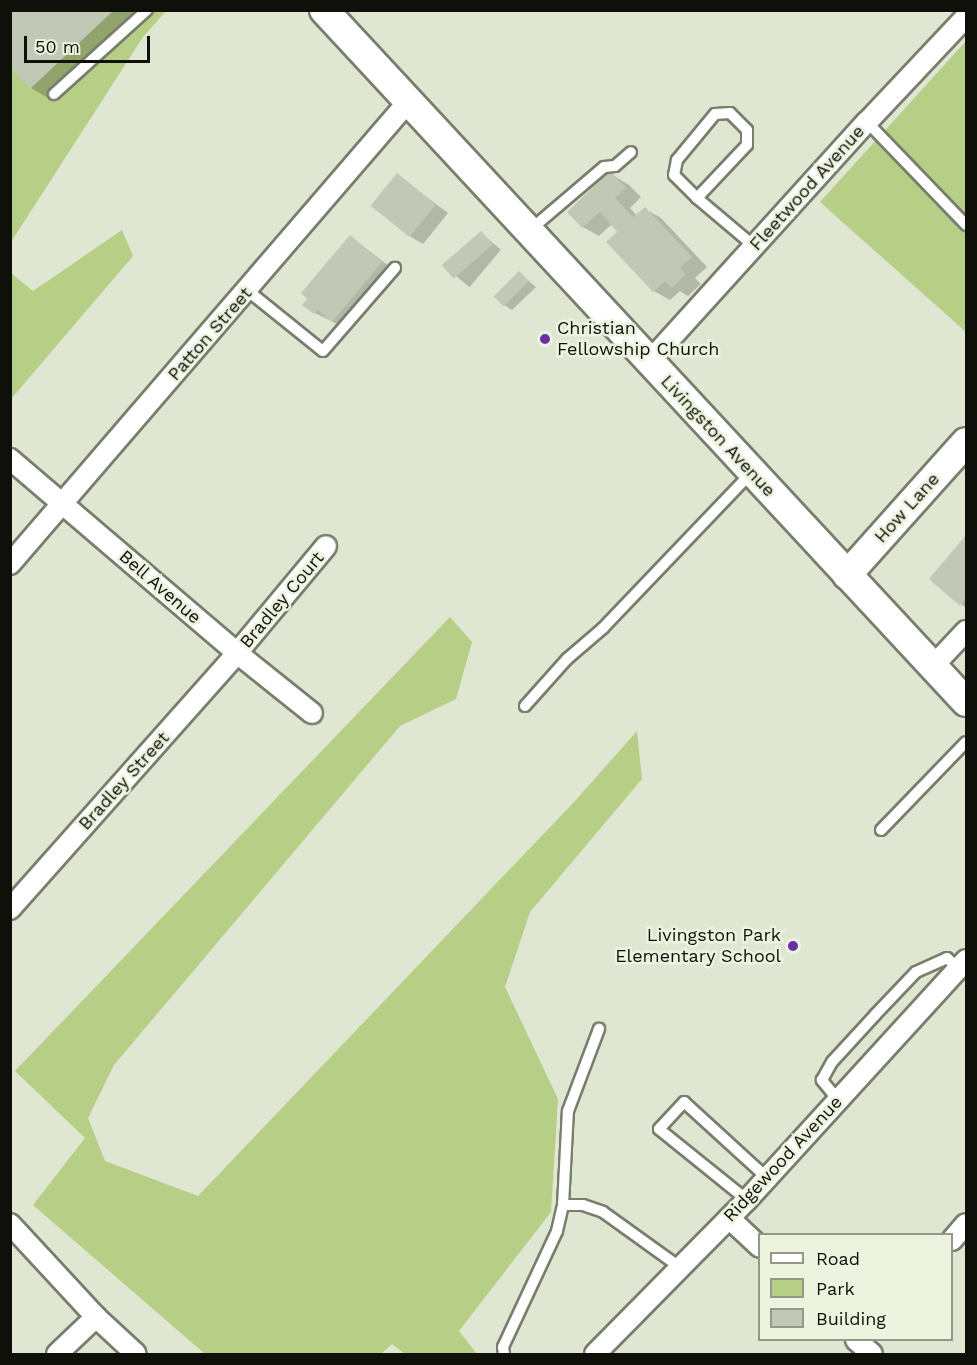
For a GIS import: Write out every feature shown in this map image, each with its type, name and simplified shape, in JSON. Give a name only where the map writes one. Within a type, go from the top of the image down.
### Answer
[{"type":"main road","name":"Livingston Avenue","points":[[324,10],[751,473],[966,702]]},
{"type":"main road","name":"How Lane","points":[[847,574],[966,442]]},
{"type":"street","name":"Fleetwood Avenue","points":[[649,362],[867,122],[966,17]]},
{"type":"street","name":"Patton Street","points":[[10,564],[408,102]]},
{"type":"street","name":"Bell Avenue","points":[[10,459],[237,653],[312,713]]},
{"type":"street","name":"Bradley Court","points":[[237,653],[326,546]]},
{"type":"street","points":[[933,666],[966,631]]},
{"type":"street","name":"Bradley Street","points":[[10,909],[237,653]]},
{"type":"street","name":"Ridgewood Avenue","points":[[595,1354],[747,1200],[963,964]]},
{"type":"street","points":[[729,1218],[758,1246]]},
{"type":"street","points":[[10,1224],[96,1317],[136,1354]]},
{"type":"street","points":[[953,1238],[966,1224]]},
{"type":"street","points":[[57,1354],[96,1317]]},
{"type":"lane","points":[[54,94],[147,10]]},
{"type":"lane","points":[[698,198],[747,145],[747,130],[730,113],[715,114],[677,160],[674,176],[698,198],[755,247]]},
{"type":"lane","points":[[867,122],[966,225]]},
{"type":"lane","points":[[528,231],[604,167],[615,166],[632,152]]},
{"type":"lane","points":[[247,290],[323,351],[395,268]]},
{"type":"lane","points":[[525,706],[567,659],[603,628],[751,473]]},
{"type":"lane","points":[[880,830],[966,742]]},
{"type":"lane","points":[[838,1100],[822,1080],[832,1062],[875,1015],[916,972],[947,958],[963,964]]},
{"type":"lane","points":[[504,1354],[503,1347],[557,1231],[563,1205],[568,1111],[599,1029]]},
{"type":"lane","points":[[747,1200],[659,1129],[684,1102],[766,1177]]},
{"type":"lane","points":[[563,1205],[583,1205],[603,1212],[681,1268]]},
{"type":"green space","points":[[11,11],[166,11],[143,37],[11,242]]},
{"type":"green space","points":[[966,41],[966,332],[820,202]]},
{"type":"green space","points":[[122,230],[133,256],[11,399],[11,273],[33,291]]},
{"type":"green space","points":[[450,617],[472,642],[456,699],[400,726],[114,1065],[88,1118],[105,1161],[198,1196],[575,801],[637,731],[642,779],[530,912],[505,987],[558,1099],[551,1212],[459,1331],[477,1354],[405,1354],[392,1344],[381,1354],[205,1354],[33,1205],[85,1138],[15,1071]]},
{"type":"building","points":[[10,10],[114,10],[30,89],[10,68]]},
{"type":"building","points":[[397,173],[436,204],[409,237],[371,206]]},
{"type":"building","points":[[607,174],[613,174],[626,188],[615,198],[633,217],[645,207],[692,257],[680,268],[686,274],[672,288],[665,281],[653,292],[606,242],[617,232],[600,212],[582,228],[567,212]]},
{"type":"building","points":[[481,231],[493,245],[454,279],[442,265]]},
{"type":"building","points":[[350,235],[382,262],[332,322],[318,310],[314,314],[302,305],[307,299],[301,293]]},
{"type":"building","points":[[519,271],[529,281],[503,306],[494,296]]},
{"type":"building","points":[[966,535],[966,598],[960,606],[929,579]]},
{"type":"place","name":"Christian Fellowship Church","points":[[545,339]]},
{"type":"place","name":"Livingston Park Elementary School","points":[[793,946]]}]
